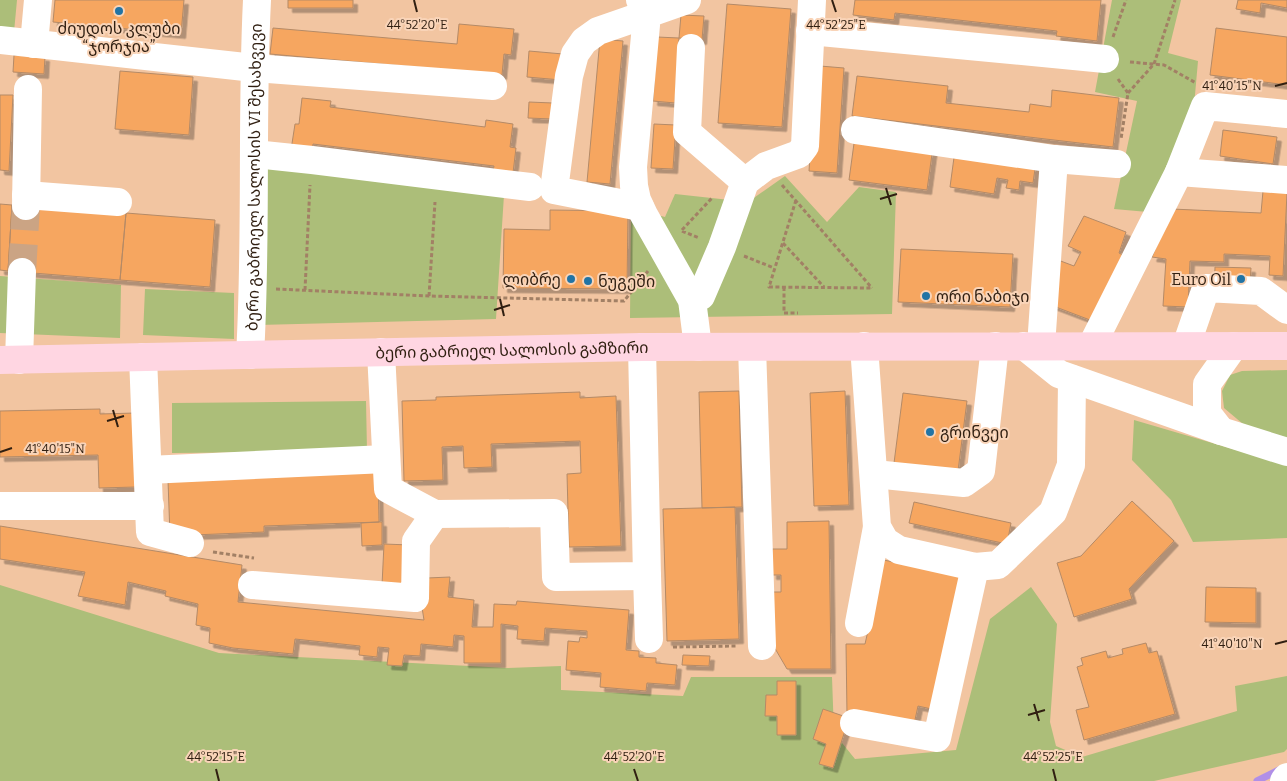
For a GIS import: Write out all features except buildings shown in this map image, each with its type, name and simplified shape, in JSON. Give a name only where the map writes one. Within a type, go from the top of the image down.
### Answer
[{"type":"main road","name":"ბერი გაბრიელ სალოსის გამზირი","points":[[9,360],[642,347],[1287,346]]},
{"type":"street","points":[[34,44],[38,0]]},
{"type":"street","name":"ბერი გაბრიელ სალოსის VI შესახვევი","points":[[250,355],[254,288],[254,68],[257,0]]},
{"type":"street","points":[[640,207],[554,190],[569,76],[575,54],[584,41],[598,31],[643,7],[687,0]]},
{"type":"street","points":[[692,300],[701,296],[755,174],[799,154],[805,146],[812,0]]},
{"type":"street","points":[[643,7],[633,167],[634,186],[640,207],[692,300],[698,347]]},
{"type":"street","points":[[810,31],[1105,59]]},
{"type":"street","points":[[0,40],[254,68],[494,86]]},
{"type":"street","points":[[691,48],[687,132],[755,174]]},
{"type":"street","points":[[28,89],[26,200],[118,202]]},
{"type":"street","points":[[1092,346],[1179,172],[1205,106],[1287,114]]},
{"type":"street","points":[[855,130],[1054,159],[1117,164]]},
{"type":"street","points":[[254,154],[530,186]]},
{"type":"street","points":[[1054,159],[1032,346],[1059,374],[1287,452]]},
{"type":"street","points":[[1179,172],[1287,180]]},
{"type":"street","points":[[9,360],[22,272]]},
{"type":"street","points":[[1186,346],[1206,288],[1261,291],[1287,310]]},
{"type":"street","points":[[859,623],[877,527],[864,346]]},
{"type":"street","points":[[874,474],[964,483],[981,471],[995,346]]},
{"type":"street","points":[[1221,431],[1207,413],[1207,384],[1234,346]]},
{"type":"street","points":[[642,347],[649,639]]},
{"type":"street","points":[[752,347],[762,646]]},
{"type":"street","points":[[381,352],[388,489],[436,514],[554,513],[556,576],[647,576]]},
{"type":"street","points":[[143,357],[150,532],[190,543]]},
{"type":"street","points":[[877,527],[885,541],[900,550],[974,567],[998,565],[1053,512],[1071,465],[1072,379]]},
{"type":"street","points":[[148,470],[386,459]]},
{"type":"street","points":[[0,506],[150,506]]},
{"type":"street","points":[[252,585],[415,598],[416,541],[436,514]]},
{"type":"street","points":[[854,723],[937,738],[974,567]]},
{"type":"street","points":[[1284,781],[1287,777]]},
{"type":"path","points":[[1105,59],[1126,0]]},
{"type":"path","points":[[1117,164],[1128,93],[1154,64],[1174,0]]},
{"type":"path","points":[[1105,59],[1164,65],[1200,85],[1205,106]]},
{"type":"path","points":[[1105,59],[1128,93]]},
{"type":"path","points":[[305,290],[312,160]]},
{"type":"path","points":[[755,174],[796,200],[872,288],[769,287],[796,200]]},
{"type":"path","points":[[301,185],[310,186]]},
{"type":"path","points":[[427,201],[437,202],[429,296]]},
{"type":"path","points":[[782,243],[824,287]]},
{"type":"path","points":[[784,287],[784,313],[798,312]]},
{"type":"path","points":[[254,288],[429,296],[624,301]]},
{"type":"path","points":[[190,543],[197,549],[254,558],[252,585]]},
{"type":"path","points":[[649,639],[671,647],[762,646]]},
{"type":"green space","points":[[0,0],[17,0],[14,32],[0,30]]},
{"type":"green space","points":[[1112,0],[1181,0],[1168,53],[1198,61],[1194,106],[1148,212],[1114,209],[1137,101],[1095,92]]},
{"type":"green space","points":[[261,163],[504,195],[496,319],[258,325]]},
{"type":"green space","points":[[785,176],[827,222],[859,187],[896,192],[892,314],[630,318],[631,208],[665,217],[675,194],[748,202]]},
{"type":"green space","points":[[0,276],[121,285],[120,338],[0,333]]},
{"type":"green space","points":[[145,289],[234,293],[234,339],[143,335]]},
{"type":"green space","points":[[1287,370],[1287,439],[1243,424],[1224,408],[1222,391],[1230,375],[1242,371]]},
{"type":"green space","points":[[366,401],[367,451],[172,453],[172,403]]},
{"type":"green space","points":[[1134,420],[1287,465],[1287,538],[1193,542],[1171,500],[1132,460]]},
{"type":"green space","points":[[0,585],[219,653],[508,668],[561,666],[561,690],[683,696],[691,677],[832,677],[834,733],[855,759],[956,750],[990,619],[1031,587],[1057,624],[1050,722],[1056,746],[1082,757],[1237,711],[1235,686],[1287,676],[1287,749],[1284,752],[1154,781],[0,781]]},
{"type":"waterway","points":[[1257,781],[1279,770]]},
{"type":"tunnel","points":[[22,272],[26,206]]},
{"type":"place","name":"ძიუდოს კლუბი “ჯორჯია”","points":[[119,11]]},
{"type":"place","name":"ლიბრე","points":[[571,279]]},
{"type":"place","name":"Euro Oil","points":[[1241,279]]},
{"type":"place","name":"ნუგეში","points":[[588,281]]},
{"type":"place","name":"ორი ნაბიჯი","points":[[926,296]]},
{"type":"place","name":"გრინვეი","points":[[930,432]]}]
